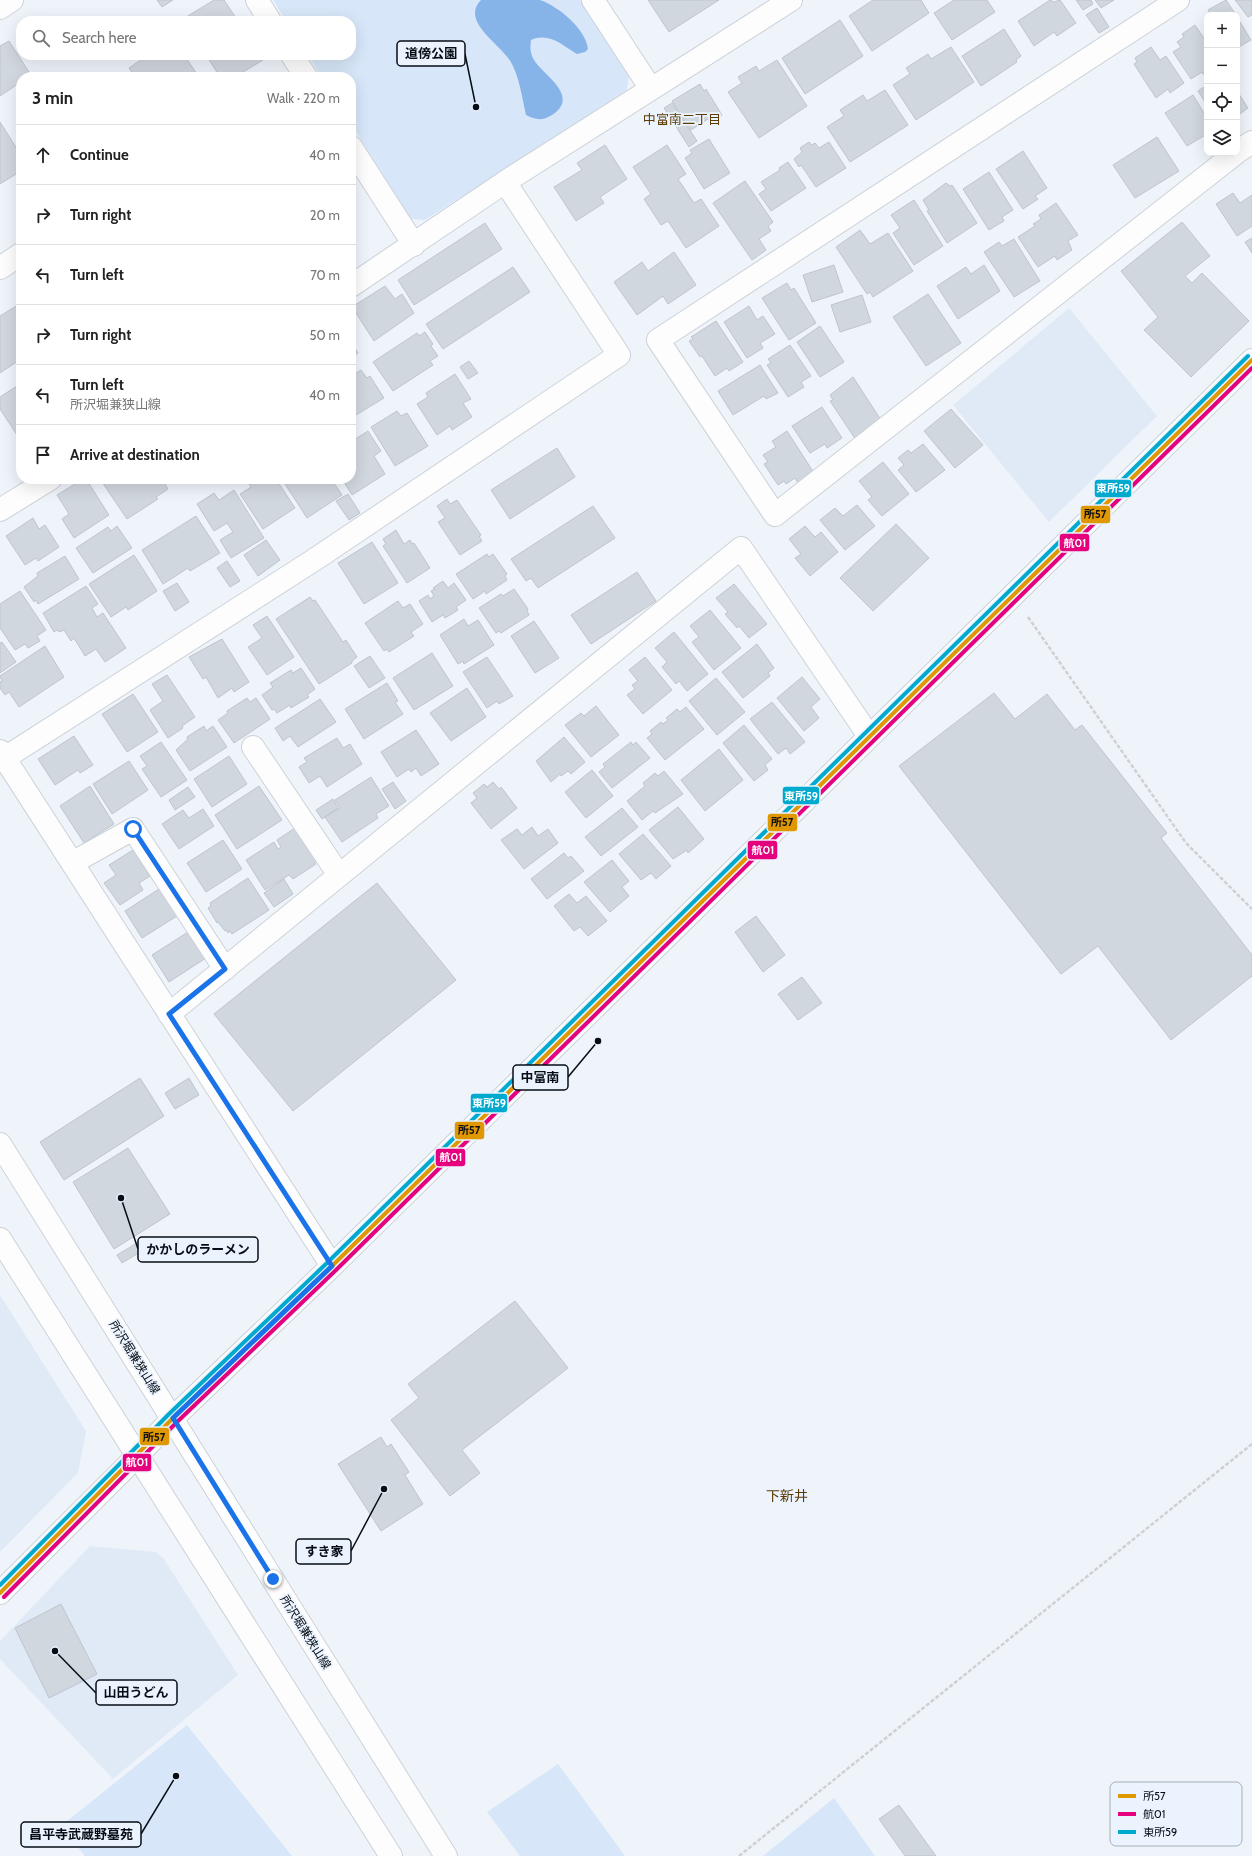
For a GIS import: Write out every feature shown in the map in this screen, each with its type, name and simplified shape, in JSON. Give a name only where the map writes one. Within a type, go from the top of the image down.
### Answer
[{"type":"street","points":[[0,8],[12,0]]},
{"type":"street","points":[[257,0],[267,16]]},
{"type":"street","points":[[593,0],[651,89]]},
{"type":"street","points":[[356,283],[414,245],[505,182],[791,0]]},
{"type":"street","points":[[1178,0],[658,340],[775,515],[1231,156]]},
{"type":"street","points":[[1240,150],[1252,142]]},
{"type":"street","points":[[356,155],[414,245]]},
{"type":"street","points":[[332,1266],[2,757],[314,560],[620,355],[505,182]]},
{"type":"street","points":[[0,268],[16,257]]},
{"type":"street","points":[[0,1593],[173,1418],[332,1266],[1252,360]]},
{"type":"street","points":[[0,510],[42,484]]},
{"type":"street","points":[[169,1014],[741,548],[869,736]]},
{"type":"street","points":[[253,747],[339,875]]},
{"type":"street","points":[[72,863],[133,829],[225,969]]},
{"type":"street","name":"所沢堀兼狭山線","points":[[0,1144],[446,1856]]},
{"type":"street","points":[[0,1239],[392,1856]]},
{"type":"path","points":[[1013,595],[1186,844],[1252,909]]},
{"type":"path","points":[[739,1856],[1252,1444]]},
{"type":"shaded area","points":[[273,0],[580,0],[629,75],[627,90],[425,220],[411,219],[356,132],[356,72],[318,72],[311,60],[356,60],[356,16],[283,16]]},
{"type":"shaded area","points":[[1069,308],[1157,416],[1049,522],[953,405]]},
{"type":"shaded area","points":[[0,1295],[86,1431],[78,1473],[0,1552]]},
{"type":"shaded area","points":[[90,1546],[156,1552],[164,1559],[238,1675],[113,1779],[0,1659],[0,1641]]},
{"type":"shaded area","points":[[187,1725],[292,1856],[85,1856],[61,1826]]},
{"type":"shaded area","points":[[558,1764],[625,1856],[520,1856],[487,1812]]},
{"type":"shaded area","points":[[834,1798],[875,1856],[763,1856]]},
{"type":"water","points":[[481,0],[540,0],[555,7],[563,13],[577,26],[582,34],[588,49],[585,52],[577,54],[550,39],[538,38],[531,40],[530,46],[534,60],[557,86],[563,100],[560,108],[552,115],[539,119],[526,115],[519,83],[512,64],[485,34],[475,17],[476,8]]},
{"type":"building","points":[[157,0],[173,0],[162,7]]},
{"type":"building","points":[[214,0],[224,0],[235,16],[188,16]]},
{"type":"building","points":[[648,0],[719,0],[669,32]]},
{"type":"building","points":[[873,0],[921,0],[929,13],[872,51],[849,16]]},
{"type":"building","points":[[954,0],[987,0],[995,12],[952,40],[934,13]]},
{"type":"building","points":[[1050,0],[1054,2],[1060,0],[1076,23],[1057,36],[1054,32],[1034,46],[1018,21]]},
{"type":"building","points":[[1076,0],[1091,0],[1093,4],[1083,10]]},
{"type":"building","points":[[1095,0],[1114,0],[1101,8]]},
{"type":"building","points":[[1226,0],[1234,12],[1209,12],[1208,10]]},
{"type":"building","points":[[1235,0],[1252,0],[1252,15],[1248,17]]},
{"type":"building","points":[[1097,8],[1109,27],[1099,33],[1086,15]]},
{"type":"building","points":[[840,20],[863,56],[805,94],[782,58]]},
{"type":"building","points":[[1240,22],[1251,40],[1240,46]]},
{"type":"building","points":[[1195,25],[1204,38],[1204,74],[1202,72],[1191,79],[1173,52],[1181,47],[1177,42],[1184,37],[1182,34]]},
{"type":"building","points":[[1004,29],[1021,56],[1016,60],[1017,62],[981,86],[962,56]]},
{"type":"building","points":[[9,41],[16,52],[16,60],[21,60],[29,72],[16,72],[16,85],[0,96],[0,46]]},
{"type":"building","points":[[951,47],[974,82],[916,120],[893,85],[910,74],[906,68],[928,54],[931,59]]},
{"type":"building","points":[[1151,47],[1160,60],[1166,56],[1184,83],[1170,93],[1168,89],[1156,98],[1134,64],[1137,62],[1135,58]]},
{"type":"building","points":[[141,60],[187,60],[196,72],[132,72],[129,68]]},
{"type":"building","points":[[209,60],[263,60],[243,72],[217,72]]},
{"type":"building","points":[[777,60],[807,106],[759,138],[728,92],[742,83],[738,77],[756,66],[759,71]]},
{"type":"building","points":[[700,84],[704,91],[706,89],[722,115],[710,123],[708,119],[691,130],[672,101]]},
{"type":"building","points":[[1204,87],[1204,100],[1198,91]]},
{"type":"building","points":[[885,90],[908,125],[850,162],[827,127],[844,116],[840,110],[863,95],[867,101]]},
{"type":"building","points":[[1193,95],[1204,113],[1204,136],[1187,146],[1165,113]]},
{"type":"building","points":[[1240,96],[1248,108],[1240,114]]},
{"type":"building","points":[[672,103],[697,141],[689,147],[664,108]]},
{"type":"building","points":[[0,122],[16,147],[16,174],[0,184]]},
{"type":"building","points":[[1157,137],[1179,171],[1135,198],[1113,165]]},
{"type":"building","points":[[709,139],[730,173],[704,189],[685,158],[692,153],[690,150]]},
{"type":"building","points":[[809,142],[812,145],[815,143],[819,148],[829,142],[846,168],[816,187],[801,165],[799,167],[794,159],[802,152],[800,148]]},
{"type":"building","points":[[605,145],[627,179],[600,197],[604,203],[576,221],[554,187],[582,170],[577,163]]},
{"type":"building","points":[[667,145],[686,174],[678,179],[694,203],[701,199],[719,226],[686,248],[668,221],[661,225],[644,199],[651,194],[633,167]]},
{"type":"building","points":[[1023,151],[1047,188],[1035,196],[1038,199],[1023,209],[996,169]]},
{"type":"building","points":[[788,162],[806,188],[771,211],[759,194],[766,189],[761,182],[780,170],[779,168]]},
{"type":"building","points":[[989,172],[1013,210],[1002,217],[1004,221],[989,230],[963,189]]},
{"type":"building","points":[[745,181],[773,222],[768,226],[771,231],[759,239],[766,250],[752,260],[713,203]]},
{"type":"building","points":[[946,183],[950,186],[952,185],[977,223],[947,243],[927,211],[929,210],[923,200]]},
{"type":"building","points":[[1233,193],[1240,203],[1252,195],[1252,226],[1237,236],[1216,204]]},
{"type":"building","points":[[914,200],[943,246],[914,265],[893,233],[900,228],[891,215]]},
{"type":"building","points":[[1056,203],[1078,235],[1068,241],[1072,250],[1057,260],[1055,256],[1038,267],[1018,237],[1035,226],[1033,224],[1041,219],[1039,215]]},
{"type":"building","points":[[1182,222],[1210,256],[1185,276],[1192,283],[1202,273],[1249,321],[1191,377],[1144,330],[1158,317],[1121,271]]},
{"type":"building","points":[[485,223],[502,249],[414,305],[398,280]]},
{"type":"building","points":[[860,230],[870,244],[888,233],[913,271],[873,297],[870,292],[867,294],[836,247]]},
{"type":"building","points":[[1252,238],[1252,253],[1245,242]]},
{"type":"building","points":[[1014,239],[1040,281],[1014,297],[984,252],[999,242],[1002,246]]},
{"type":"building","points":[[674,252],[696,285],[668,304],[663,296],[637,315],[614,282],[642,262],[648,271]]},
{"type":"building","points":[[834,265],[843,292],[812,302],[803,275]]},
{"type":"building","points":[[984,265],[1000,291],[958,319],[937,286],[966,267],[971,274]]},
{"type":"building","points":[[513,267],[530,292],[443,349],[426,324]]},
{"type":"building","points":[[787,283],[791,290],[794,288],[816,323],[789,340],[762,298]]},
{"type":"building","points":[[385,286],[395,299],[402,294],[414,313],[374,341],[356,313],[356,304]]},
{"type":"building","points":[[928,294],[961,343],[926,366],[893,317]]},
{"type":"building","points":[[862,295],[871,322],[840,332],[831,305]]},
{"type":"building","points":[[16,306],[16,362],[0,373],[0,316]]},
{"type":"building","points":[[749,306],[757,320],[763,316],[775,334],[760,343],[763,348],[747,358],[724,322]]},
{"type":"building","points":[[716,321],[743,362],[729,371],[727,368],[715,376],[702,356],[700,357],[689,341],[693,339],[691,337]]},
{"type":"building","points":[[820,326],[844,362],[820,377],[797,342]]},
{"type":"building","points":[[425,332],[433,344],[431,346],[438,356],[430,361],[433,365],[393,391],[373,362],[417,333],[419,336]]},
{"type":"building","points":[[790,345],[811,376],[801,382],[804,387],[788,397],[767,365],[771,363],[768,359]]},
{"type":"building","points":[[469,361],[478,373],[468,379],[460,367]]},
{"type":"building","points":[[760,365],[778,393],[766,399],[764,396],[733,415],[718,391]]},
{"type":"building","points":[[361,370],[367,378],[370,376],[384,398],[356,415],[356,373]]},
{"type":"building","points":[[455,374],[471,399],[463,403],[472,417],[452,430],[450,426],[437,435],[417,404],[428,397],[426,393]]},
{"type":"building","points":[[853,377],[881,420],[856,440],[830,401],[833,400],[830,395]]},
{"type":"building","points":[[16,387],[16,433],[0,409],[0,397]]},
{"type":"building","points":[[822,407],[842,438],[827,448],[825,444],[810,453],[792,426]]},
{"type":"building","points":[[951,409],[983,445],[955,468],[924,431]]},
{"type":"building","points":[[397,411],[401,416],[407,413],[428,446],[395,466],[371,427]]},
{"type":"building","points":[[368,431],[381,451],[374,456],[385,474],[352,495],[345,484],[356,484],[356,439]]},
{"type":"building","points":[[787,431],[814,473],[798,483],[795,478],[786,484],[784,481],[778,485],[764,464],[768,462],[763,455],[776,447],[772,441]]},
{"type":"building","points":[[923,444],[945,470],[916,492],[898,470],[904,465],[898,458],[908,450],[911,453]]},
{"type":"building","points":[[557,448],[575,477],[510,519],[491,490]]},
{"type":"building","points":[[883,462],[909,494],[882,516],[868,500],[872,497],[859,481]]},
{"type":"building","points":[[75,484],[89,484],[109,515],[74,538],[62,519],[69,514],[57,495]]},
{"type":"building","points":[[103,484],[165,484],[168,489],[156,497],[158,499],[127,519]]},
{"type":"building","points":[[249,484],[279,484],[295,508],[263,529],[240,494],[251,487]]},
{"type":"building","points":[[285,484],[335,484],[342,495],[307,518]]},
{"type":"building","points":[[234,490],[264,538],[231,558],[220,540],[233,532],[227,523],[214,531],[197,504],[214,493],[219,500]]},
{"type":"building","points":[[348,494],[360,513],[349,520],[336,501]]},
{"type":"building","points":[[447,499],[450,504],[457,500],[481,535],[479,536],[482,541],[460,555],[438,522],[445,518],[437,506]]},
{"type":"building","points":[[857,505],[875,526],[845,550],[820,520],[835,508],[843,516]]},
{"type":"building","points":[[593,506],[615,538],[538,588],[531,578],[526,581],[511,559]]},
{"type":"building","points":[[196,516],[220,553],[190,571],[188,568],[163,584],[142,550]]},
{"type":"building","points":[[33,518],[39,529],[45,525],[59,547],[38,561],[36,558],[25,565],[6,536]]},
{"type":"building","points":[[896,524],[929,558],[873,611],[840,578]]},
{"type":"building","points":[[117,526],[132,548],[93,573],[76,548],[108,527],[111,531]]},
{"type":"building","points":[[805,526],[815,537],[821,532],[838,552],[810,576],[795,558],[801,554],[789,539]]},
{"type":"building","points":[[396,530],[404,544],[410,540],[412,544],[414,543],[430,568],[407,583],[383,546],[386,544],[383,539]]},
{"type":"building","points":[[266,540],[280,560],[258,576],[244,555]]},
{"type":"building","points":[[372,542],[398,583],[364,604],[338,563]]},
{"type":"building","points":[[487,554],[489,557],[493,554],[507,574],[505,576],[507,580],[486,594],[485,591],[473,599],[456,574]]},
{"type":"building","points":[[134,555],[157,591],[128,610],[126,607],[111,617],[89,584]]},
{"type":"building","points":[[65,556],[79,579],[38,604],[36,600],[34,602],[24,587],[38,576],[37,573]]},
{"type":"building","points":[[227,561],[240,581],[230,587],[217,568]]},
{"type":"building","points":[[637,572],[656,601],[591,644],[571,615]]},
{"type":"building","points":[[443,581],[448,588],[454,583],[466,600],[456,607],[458,610],[445,618],[443,615],[432,622],[419,601],[428,595],[430,599],[434,596],[431,591]]},
{"type":"building","points":[[177,583],[189,602],[175,611],[163,591]]},
{"type":"building","points":[[734,584],[767,624],[749,638],[739,626],[737,628],[725,614],[728,612],[716,598]]},
{"type":"building","points":[[86,586],[98,604],[92,608],[97,617],[103,613],[126,648],[105,662],[96,649],[85,656],[74,638],[71,641],[64,630],[59,632],[57,630],[54,632],[43,613]]},
{"type":"building","points":[[514,589],[528,609],[527,611],[529,615],[501,633],[499,631],[496,633],[479,608],[501,594],[503,596]]},
{"type":"building","points":[[20,591],[46,630],[37,636],[40,641],[28,648],[25,644],[15,650],[0,628],[0,604]]},
{"type":"building","points":[[310,597],[313,601],[315,600],[343,642],[346,640],[357,657],[352,661],[352,663],[319,684],[276,619]]},
{"type":"building","points":[[398,601],[403,608],[410,604],[423,624],[411,632],[414,636],[389,652],[387,649],[384,651],[365,623]]},
{"type":"building","points":[[710,610],[741,648],[714,670],[692,642],[699,637],[690,626]]},
{"type":"building","points":[[267,616],[294,657],[267,675],[248,647],[262,638],[253,625]]},
{"type":"building","points":[[464,619],[468,626],[478,620],[494,645],[464,664],[463,661],[458,664],[440,635]]},
{"type":"building","points":[[534,621],[559,658],[535,673],[511,636]]},
{"type":"building","points":[[674,632],[708,674],[687,691],[679,681],[676,684],[662,667],[667,662],[655,648]]},
{"type":"building","points":[[222,639],[249,682],[234,692],[232,688],[218,698],[206,677],[203,679],[189,657]]},
{"type":"building","points":[[2,642],[16,662],[0,673],[0,643]]},
{"type":"building","points":[[757,644],[774,668],[768,673],[770,676],[743,698],[722,672]]},
{"type":"building","points":[[45,646],[64,677],[19,707],[9,692],[5,695],[0,688],[0,682],[2,681],[0,676]]},
{"type":"building","points":[[432,653],[453,686],[414,710],[393,678]]},
{"type":"building","points":[[370,656],[385,678],[369,688],[354,666]]},
{"type":"building","points":[[487,657],[513,696],[499,704],[497,701],[487,708],[463,672]]},
{"type":"building","points":[[645,657],[672,690],[643,714],[627,695],[635,689],[632,685],[638,681],[629,670]]},
{"type":"building","points":[[301,668],[315,689],[307,695],[309,697],[291,708],[290,705],[277,713],[274,709],[272,710],[262,695],[273,687],[270,683],[291,670],[293,673]]},
{"type":"building","points":[[167,675],[195,717],[182,726],[183,728],[168,738],[150,710],[163,701],[152,684]]},
{"type":"building","points":[[802,677],[820,699],[811,707],[819,718],[804,731],[777,698]]},
{"type":"building","points":[[716,678],[745,712],[717,735],[689,701]]},
{"type":"building","points":[[387,683],[398,701],[395,702],[403,714],[364,739],[345,709]]},
{"type":"building","points":[[467,688],[486,717],[451,741],[430,713]]},
{"type":"building","points":[[994,693],[1015,719],[1047,694],[1075,730],[1082,725],[1167,833],[1161,838],[1252,955],[1252,976],[1171,1040],[1098,946],[1061,974],[899,766]]},
{"type":"building","points":[[133,694],[158,732],[127,752],[102,714]]},
{"type":"building","points":[[247,698],[250,702],[256,698],[270,719],[234,743],[218,720],[228,713],[227,711]]},
{"type":"building","points":[[320,699],[336,722],[298,747],[290,736],[283,741],[275,728]]},
{"type":"building","points":[[772,702],[805,742],[790,754],[786,748],[778,754],[750,719]]},
{"type":"building","points":[[596,706],[619,735],[591,757],[565,725],[581,713],[584,716]]},
{"type":"building","points":[[686,707],[704,729],[665,760],[647,738],[652,734],[650,731],[661,722],[663,724],[668,720],[666,718],[677,709],[680,712]]},
{"type":"building","points":[[744,725],[772,759],[765,765],[768,770],[754,781],[723,743]]},
{"type":"building","points":[[204,726],[206,731],[213,726],[227,747],[190,771],[176,750],[188,739],[187,737]]},
{"type":"building","points":[[416,730],[439,764],[421,776],[416,768],[411,772],[409,769],[397,777],[381,752]]},
{"type":"building","points":[[74,736],[93,765],[80,773],[78,770],[55,785],[38,759]]},
{"type":"building","points":[[564,737],[585,762],[571,774],[568,771],[561,776],[560,774],[551,782],[536,761]]},
{"type":"building","points":[[337,738],[343,748],[350,744],[362,764],[327,787],[320,776],[309,783],[299,767],[307,762],[304,758]]},
{"type":"building","points":[[161,742],[187,780],[161,797],[142,769],[147,766],[140,756]]},
{"type":"building","points":[[631,742],[633,745],[636,742],[650,758],[612,788],[599,772],[605,767],[603,764]]},
{"type":"building","points":[[719,749],[743,780],[705,811],[681,780]]},
{"type":"building","points":[[229,756],[247,784],[212,807],[194,779]]},
{"type":"building","points":[[129,761],[148,790],[112,814],[93,784]]},
{"type":"building","points":[[592,770],[613,796],[586,818],[565,792]]},
{"type":"building","points":[[664,771],[683,794],[655,813],[653,811],[642,820],[627,801],[645,786],[643,783],[655,773],[658,776]]},
{"type":"building","points":[[371,777],[389,806],[376,814],[378,818],[342,842],[325,817],[340,808],[335,800]]},
{"type":"building","points":[[393,782],[406,801],[395,809],[382,789]]},
{"type":"building","points":[[493,782],[499,789],[501,787],[517,808],[491,829],[471,803],[477,798],[473,793],[484,784],[487,787]]},
{"type":"building","points":[[90,786],[114,824],[84,843],[60,806]]},
{"type":"building","points":[[259,786],[282,820],[237,849],[215,815]]},
{"type":"building","points":[[188,787],[195,797],[175,810],[169,800]]},
{"type":"building","points":[[333,799],[338,808],[322,819],[316,810]]},
{"type":"building","points":[[678,807],[704,839],[688,853],[687,850],[673,859],[649,830]]},
{"type":"building","points":[[622,808],[638,827],[601,856],[585,837]]},
{"type":"building","points":[[203,809],[214,826],[179,849],[162,824],[183,810],[189,818]]},
{"type":"building","points":[[532,827],[538,836],[548,829],[558,843],[524,869],[501,840],[517,829],[522,835]]},
{"type":"building","points":[[295,828],[316,861],[314,862],[316,864],[293,879],[289,875],[265,890],[246,860],[274,842],[278,849],[281,847],[277,840]]},
{"type":"building","points":[[643,834],[671,866],[656,879],[651,873],[641,880],[619,854]]},
{"type":"building","points":[[223,840],[242,869],[206,892],[187,863]]},
{"type":"building","points":[[133,850],[150,876],[139,883],[143,890],[120,905],[104,883],[116,875],[109,865]]},
{"type":"building","points":[[564,853],[568,858],[571,856],[584,871],[547,899],[531,879]]},
{"type":"building","points":[[612,860],[629,881],[622,887],[629,896],[610,912],[584,882]]},
{"type":"building","points":[[248,878],[269,910],[232,934],[230,931],[228,933],[227,930],[225,931],[218,922],[217,923],[208,908],[211,906],[210,903]]},
{"type":"building","points":[[284,879],[293,894],[274,907],[264,893]]},
{"type":"building","points":[[377,883],[456,980],[293,1111],[214,1014]]},
{"type":"building","points":[[159,889],[177,916],[142,938],[125,911]]},
{"type":"building","points":[[569,894],[577,903],[586,896],[607,921],[588,936],[580,927],[574,931],[554,906]]},
{"type":"building","points":[[756,916],[785,955],[763,972],[735,932]]},
{"type":"building","points":[[188,932],[206,958],[169,982],[152,955]]},
{"type":"building","points":[[802,977],[822,1003],[798,1020],[778,994]]},
{"type":"building","points":[[140,1078],[164,1116],[64,1180],[40,1142]]},
{"type":"building","points":[[189,1078],[199,1095],[175,1109],[165,1093]]},
{"type":"building","points":[[128,1148],[170,1214],[114,1249],[73,1182]]},
{"type":"building","points":[[142,1240],[147,1248],[122,1263],[117,1255]]},
{"type":"building","points":[[515,1301],[568,1368],[462,1450],[480,1473],[450,1496],[391,1420],[419,1398],[408,1384]]},
{"type":"building","points":[[381,1437],[387,1447],[391,1444],[409,1472],[405,1475],[423,1504],[381,1531],[338,1464]]},
{"type":"building","points":[[61,1604],[97,1674],[49,1698],[15,1628]]},
{"type":"building","points":[[899,1805],[936,1856],[905,1856],[879,1819]]},
{"type":"transit line","name":"東所59","points":[[0,1585],[169,1414],[328,1262],[1248,356]]},
{"type":"transit line","name":"所57","points":[[0,1593],[173,1418],[332,1266],[1252,360]]},
{"type":"transit line","name":"航01","points":[[4,1597],[177,1422],[336,1270],[1252,368]]},
{"type":"place","name":"道傍公園","points":[[476,107]]},
{"type":"place","name":"中富南","points":[[598,1041]]},
{"type":"place","name":"かかしのラーメン","points":[[121,1198]]},
{"type":"place","name":"すき家","points":[[384,1489]]},
{"type":"place","name":"山田うどん","points":[[55,1651]]},
{"type":"place","name":"昌平寺武蔵野墓苑","points":[[176,1776]]},
{"type":"district","name":"中富南二丁目","points":[[682,119]]},
{"type":"district","name":"下新井","points":[[787,1496]]},
{"type":"route","points":[[133,829],[225,969],[169,1014],[332,1266],[173,1418],[273,1579]]}]
